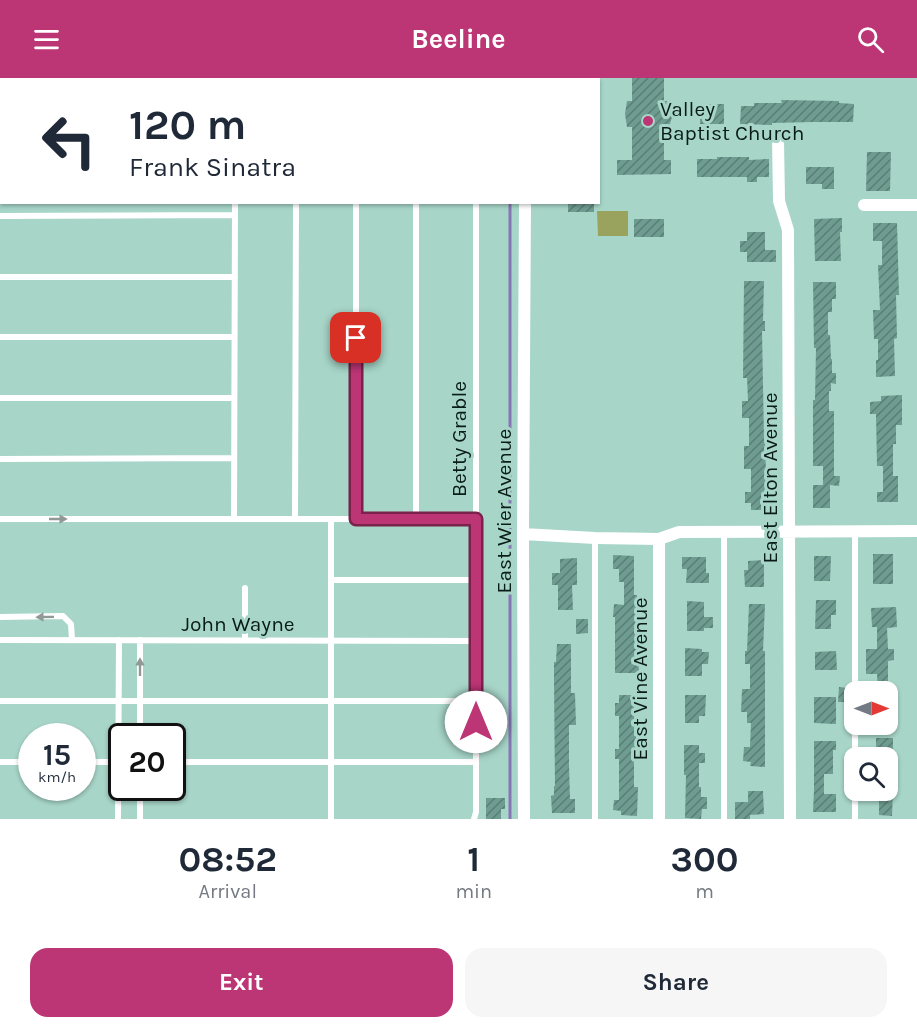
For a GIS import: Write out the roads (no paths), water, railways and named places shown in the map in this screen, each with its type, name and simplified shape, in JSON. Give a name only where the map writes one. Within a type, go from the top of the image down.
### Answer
[{"type":"street","name":"East Elton Avenue","points":[[778,139],[779,201],[788,230],[790,819]]},
{"type":"street","name":"East Wier Avenue","points":[[524,819],[525,204]]},
{"type":"street","points":[[864,205],[917,205]]},
{"type":"street","points":[[523,534],[595,538],[659,538],[679,532],[917,531]]},
{"type":"street","name":"East Vine Avenue","points":[[659,538],[659,819]]},
{"type":"lane","points":[[234,519],[235,204]]},
{"type":"lane","points":[[295,519],[296,204]]},
{"type":"lane","points":[[356,204],[356,519]]},
{"type":"lane","points":[[416,204],[416,519]]},
{"type":"lane","name":"Betty Grable","points":[[474,819],[476,812],[476,204]]},
{"type":"lane","points":[[0,216],[235,215]]},
{"type":"lane","points":[[0,277],[235,277]]},
{"type":"lane","points":[[0,337],[234,337]]},
{"type":"lane","points":[[0,398],[234,398]]},
{"type":"lane","points":[[0,459],[234,458]]},
{"type":"lane","points":[[0,519],[476,519]]},
{"type":"lane","points":[[331,519],[331,819]]},
{"type":"lane","points":[[724,531],[724,819]]},
{"type":"lane","points":[[855,531],[855,681]]},
{"type":"lane","points":[[595,538],[595,819]]},
{"type":"lane","points":[[331,580],[476,580]]},
{"type":"lane","points":[[245,588],[245,640]]},
{"type":"lane","points":[[0,617],[63,616],[71,624],[72,640]]},
{"type":"lane","name":"John Wayne","points":[[0,640],[476,641]]},
{"type":"lane","points":[[119,640],[119,723]]},
{"type":"lane","points":[[140,640],[140,723]]},
{"type":"lane","points":[[0,701],[476,701]]},
{"type":"lane","points":[[855,735],[855,819]]},
{"type":"lane","points":[[0,762],[18,762]]},
{"type":"lane","points":[[186,762],[476,762]]},
{"type":"lane","points":[[118,819],[119,801]]},
{"type":"lane","points":[[140,801],[140,819]]},
{"type":"waterway","points":[[510,204],[510,819]]},
{"type":"place","name":"Valley Baptist Church","points":[[648,121]]}]
